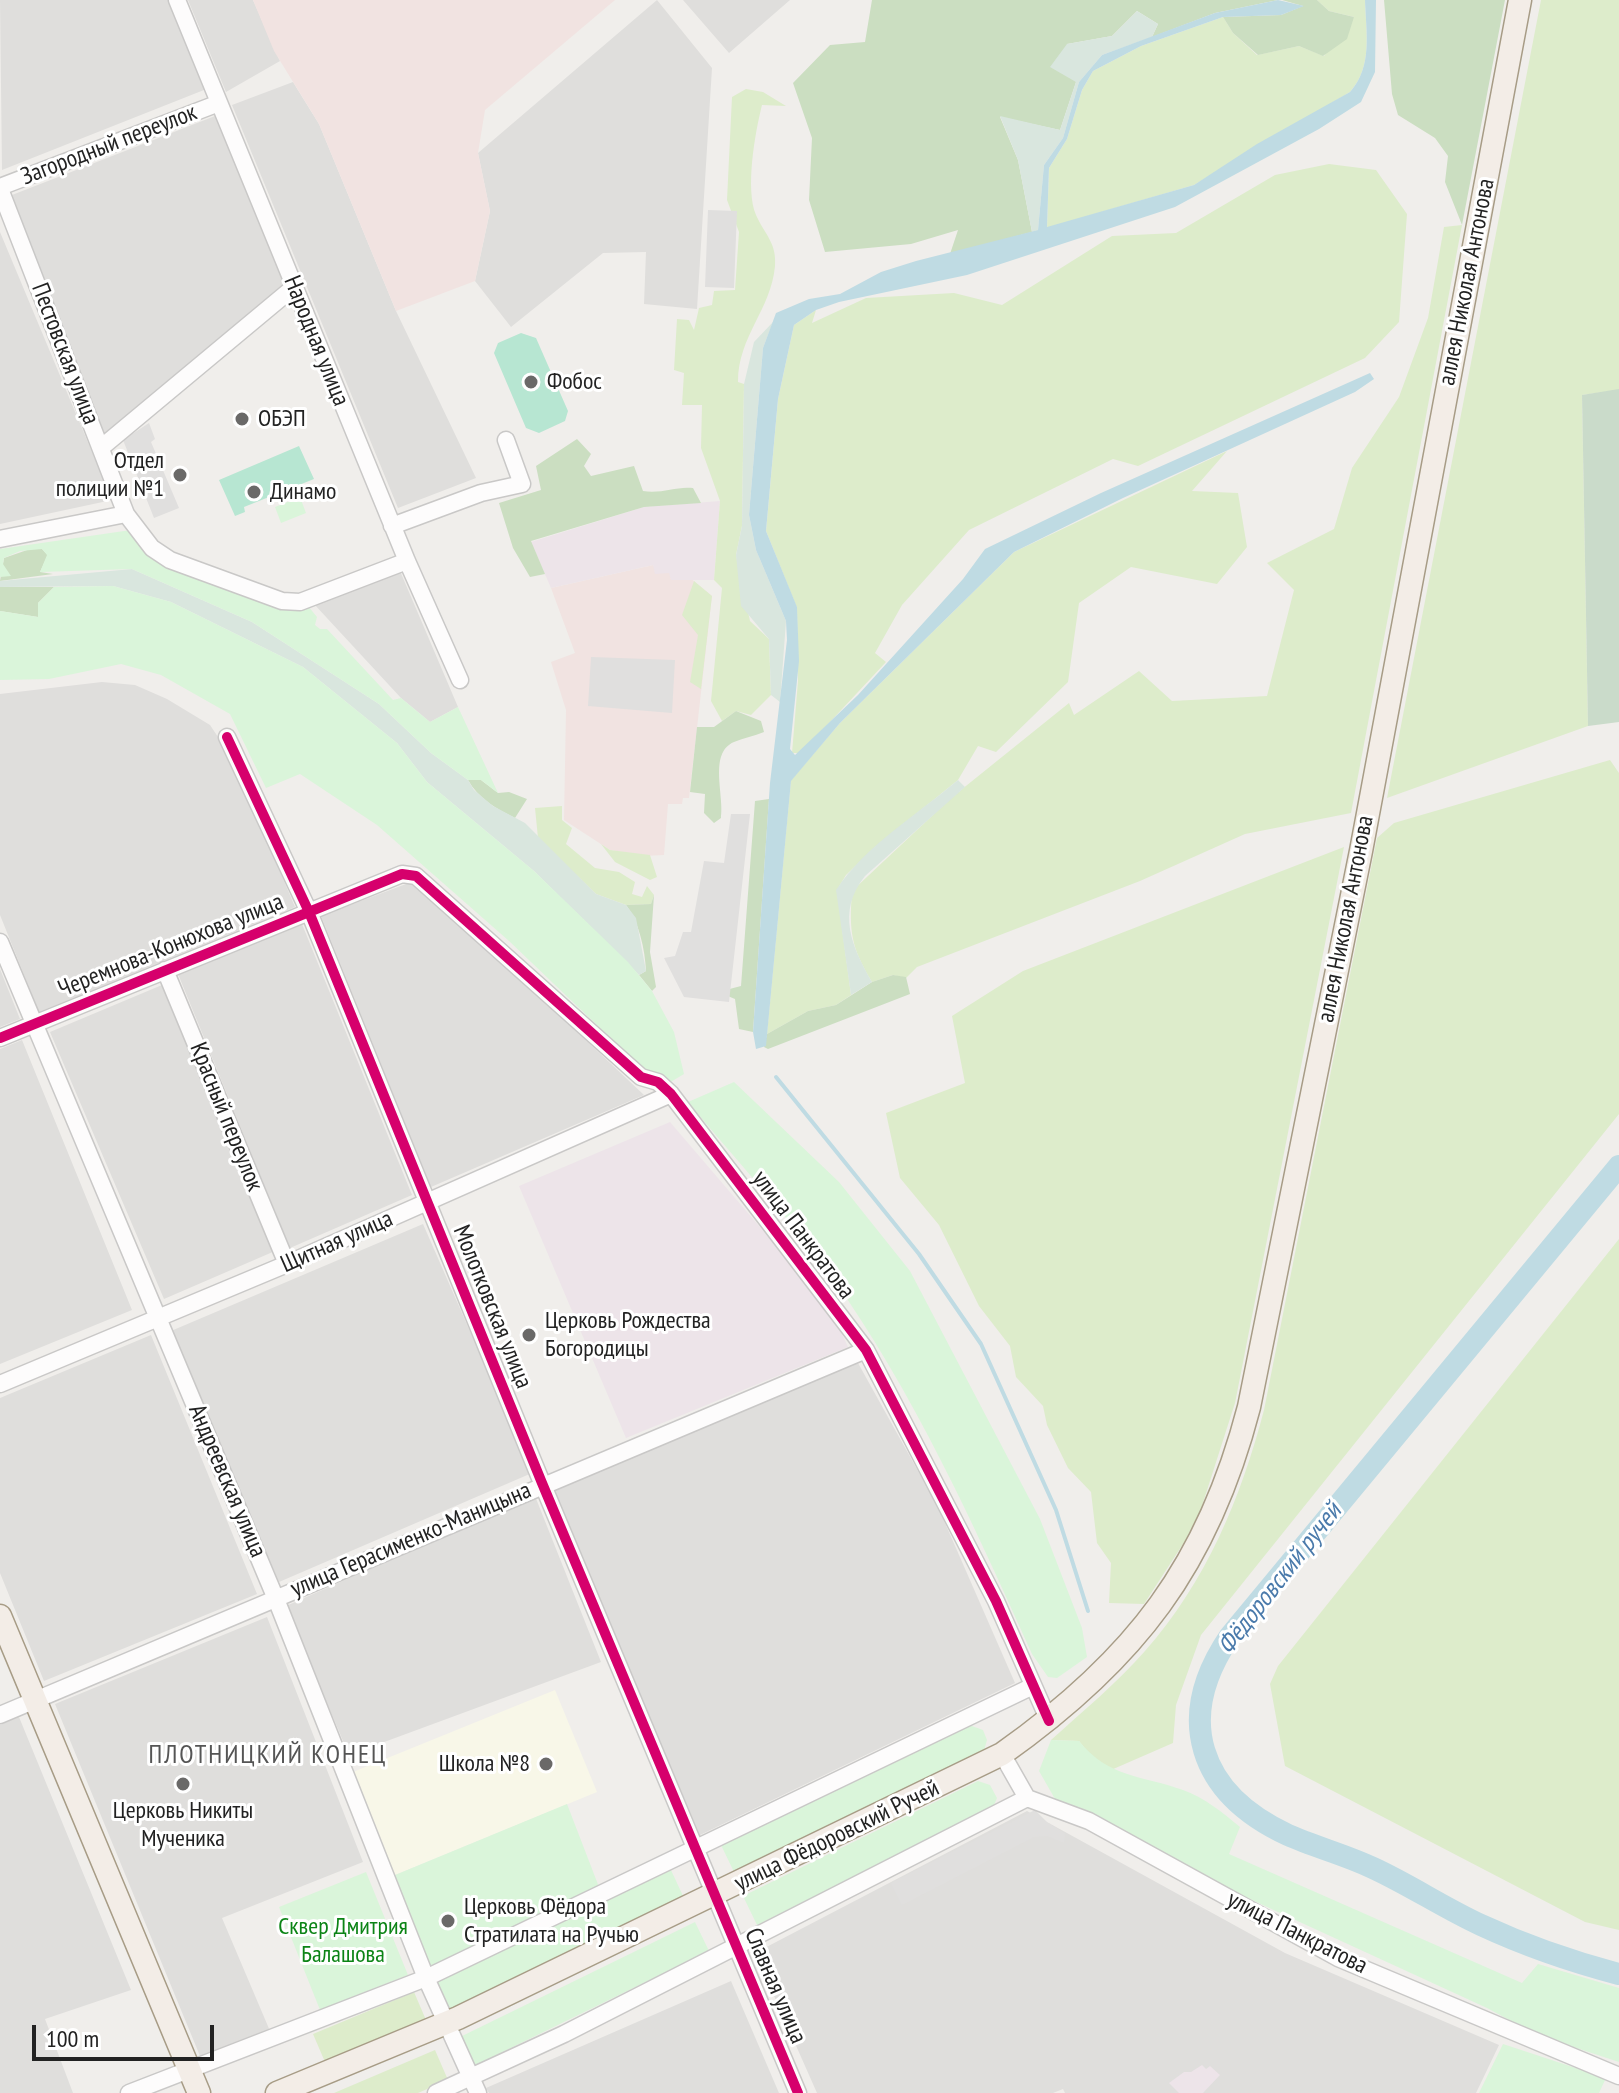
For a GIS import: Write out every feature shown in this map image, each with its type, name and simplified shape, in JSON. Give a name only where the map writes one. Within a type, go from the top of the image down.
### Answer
[{"type":"main road","name":"аллея Николая Антонова","points":[[1002,1754],[1049,1721],[1134,1641],[1163,1601],[1214,1515],[1239,1446],[1361,851],[1520,0]]},
{"type":"main road","points":[[0,1616],[199,2093]]},
{"type":"main road","name":"улица Фёдоровский Ручей","points":[[277,2093],[447,2024],[1002,1754]]},
{"type":"street","name":"Народная улица","points":[[177,0],[392,526],[460,680]]},
{"type":"street","name":"Загородный переулок","points":[[0,188],[219,103]]},
{"type":"street","name":"Пестовская улица","points":[[0,188],[128,516],[152,548],[170,560],[282,601],[310,600],[407,561]]},
{"type":"street","points":[[102,447],[294,287]]},
{"type":"street","points":[[392,526],[481,493],[522,484],[506,440]]},
{"type":"street","points":[[0,539],[128,516]]},
{"type":"street","name":"Молотковская улица","points":[[227,737],[309,912],[542,1483],[715,1895]]},
{"type":"street","name":"улица Панкратова","points":[[402,874],[416,876],[641,1077],[658,1082],[671,1094],[866,1350],[996,1601],[1049,1721]]},
{"type":"street","name":"Черемнова-Конюхова улица","points":[[0,1038],[402,874]]},
{"type":"street","name":"Андреевская улица","points":[[0,942],[276,1599],[426,1978],[474,2085]]},
{"type":"street","name":"Красный переулок","points":[[165,970],[287,1264]]},
{"type":"street","name":"Щитная улица","points":[[0,1384],[287,1264],[671,1094]]},
{"type":"street","name":"улица Герасименко-Маницына","points":[[0,1715],[542,1483],[866,1350]]},
{"type":"street","points":[[129,2093],[426,1978],[1033,1686]]},
{"type":"street","points":[[436,2093],[474,2085],[1027,1798],[1002,1754]]},
{"type":"street","name":"улица Панкратова","points":[[1027,1798],[1089,1821],[1338,1958],[1619,2079]]},
{"type":"street","name":"Славная улица","points":[[715,1895],[798,2093]]},
{"type":"street","points":[[1614,2093],[1619,2079]]},
{"type":"shaded area","points":[[0,0],[172,0],[209,88],[2,170]]},
{"type":"shaded area","points":[[188,0],[253,0],[280,61],[226,92]]},
{"type":"shaded area","points":[[253,0],[615,0],[485,110],[478,153],[490,211],[475,281],[396,311],[319,124],[274,51]]},
{"type":"shaded area","points":[[657,0],[712,68],[697,309],[644,304],[646,252],[603,253],[511,327],[475,281],[490,211],[478,153]]},
{"type":"shaded area","points":[[683,0],[790,0],[729,53]]},
{"type":"shaded area","points":[[1137,11],[1158,24],[1152,37],[1102,55],[1079,82],[1063,138],[1044,165],[1038,230],[1032,232],[1018,160],[1000,116],[1060,130],[1076,82],[1050,67],[1067,44],[1112,36]]},
{"type":"shaded area","points":[[293,82],[319,124],[396,311],[476,478],[398,508],[232,105]]},
{"type":"shaded area","points":[[215,116],[289,286],[106,438],[12,195]]},
{"type":"shaded area","points":[[708,210],[737,211],[734,288],[705,287]]},
{"type":"shaded area","points":[[0,232],[112,500],[0,524]]},
{"type":"shaded area","points":[[773,322],[763,348],[749,515],[756,550],[786,621],[780,702],[771,695],[769,639],[741,606],[736,555],[742,526],[744,384],[754,342]]},
{"type":"shaded area","points":[[149,423],[155,439],[151,442],[179,508],[154,518],[123,440]]},
{"type":"shaded area","points":[[720,501],[714,580],[671,580],[669,573],[655,574],[653,565],[551,588],[531,542],[644,507]]},
{"type":"shaded area","points":[[653,565],[670,572],[671,579],[689,577],[712,596],[689,798],[683,798],[682,804],[668,804],[664,855],[643,856],[610,850],[564,820],[566,710],[551,662],[575,653],[551,588]]},
{"type":"shaded area","points":[[132,569],[252,622],[379,704],[431,753],[468,780],[474,790],[493,806],[525,823],[596,894],[626,905],[636,918],[646,971],[639,975],[534,871],[427,782],[397,743],[303,667],[171,602],[113,586],[0,587],[0,581]]},
{"type":"shaded area","points":[[400,571],[458,707],[430,722],[401,698],[314,604]]},
{"type":"shaded area","points":[[591,657],[675,660],[672,713],[588,706]]},
{"type":"shaded area","points":[[102,682],[135,685],[167,699],[210,725],[232,758],[295,907],[39,1012],[0,915],[0,694]]},
{"type":"shaded area","points":[[958,780],[965,787],[865,876],[856,889],[849,916],[850,929],[858,956],[872,982],[851,995],[836,890],[877,845]]},
{"type":"shaded area","points":[[731,814],[750,814],[729,1002],[684,997],[664,958],[675,956],[683,932],[691,932],[704,861],[724,863]]},
{"type":"shaded area","points":[[414,881],[644,1095],[431,1187],[321,916]]},
{"type":"shaded area","points":[[302,924],[412,1195],[290,1248],[178,974]]},
{"type":"shaded area","points":[[0,969],[20,1019],[0,1027]]},
{"type":"shaded area","points":[[162,985],[275,1251],[164,1299],[50,1032]]},
{"type":"shaded area","points":[[22,1040],[132,1310],[0,1364],[0,1049]]},
{"type":"shaded area","points":[[670,1122],[831,1310],[848,1347],[626,1438],[519,1186]]},
{"type":"shaded area","points":[[423,1224],[532,1473],[279,1582],[171,1331]]},
{"type":"shaded area","points":[[151,1335],[257,1594],[44,1681],[0,1573],[0,1398]]},
{"type":"shaded area","points":[[858,1363],[938,1507],[1015,1683],[700,1835],[551,1486]]},
{"type":"shaded area","points":[[535,1496],[601,1662],[349,1755],[286,1606]]},
{"type":"shaded area","points":[[267,1617],[363,1862],[222,1918],[270,2031],[200,2056],[55,1704]]},
{"type":"shaded area","points":[[555,1690],[597,1792],[395,1875],[353,1772]]},
{"type":"shaded area","points":[[19,1717],[131,1990],[45,2019],[73,2093],[0,2093],[0,1725]]},
{"type":"shaded area","points":[[1035,1810],[1048,1823],[1065,1833],[1064,1843],[1047,1836],[1034,1837],[902,1905],[891,1883]]},
{"type":"shaded area","points":[[1027,1811],[1285,1953],[1499,2045],[1476,2093],[1065,2093],[1063,2089],[1053,2093],[817,2093],[755,1953]]},
{"type":"shaded area","points":[[731,1981],[779,2093],[489,2093],[486,2088]]},
{"type":"shaded area","points":[[1202,2065],[1206,2069],[1210,2066],[1220,2075],[1203,2093],[1179,2093],[1169,2083],[1184,2072],[1191,2072]]},
{"type":"green space","points":[[872,0],[1278,0],[1215,13],[1152,37],[1158,24],[1137,11],[1112,36],[1067,44],[1076,82],[1060,130],[1000,117],[1018,160],[1032,232],[950,254],[958,230],[911,244],[825,252],[809,200],[812,138],[793,83],[830,45],[865,42]]},
{"type":"green space","points":[[1282,0],[1317,0],[1329,11],[1354,17],[1347,39],[1323,56],[1299,46],[1258,55],[1233,33],[1223,17],[1281,15],[1303,6]]},
{"type":"green space","points":[[1317,0],[1365,0],[1365,60],[1350,92],[1194,185],[1047,228],[1049,168],[1067,139],[1082,90],[1093,71],[1141,46],[1223,17],[1233,33],[1257,55],[1299,46],[1324,56],[1354,17],[1329,11]]},
{"type":"green space","points":[[1384,0],[1505,0],[1462,225],[1445,182],[1448,156],[1435,138],[1398,115],[1392,94]]},
{"type":"green space","points":[[1541,0],[1619,0],[1619,390],[1582,395],[1588,726],[1387,798]]},
{"type":"green space","points":[[746,89],[763,92],[786,106],[762,105],[757,130],[751,191],[756,215],[772,245],[775,266],[768,296],[743,351],[738,382],[744,384],[742,526],[736,555],[750,621],[769,639],[771,695],[751,715],[736,711],[722,721],[711,701],[722,588],[714,580],[720,501],[701,448],[702,405],[682,405],[684,373],[674,370],[677,319],[689,320],[694,330],[699,308],[712,305],[714,291],[735,290],[739,232],[727,200],[732,97]]},
{"type":"green space","points":[[1329,164],[1376,170],[1407,214],[1399,322],[1365,358],[1138,466],[1113,459],[969,530],[902,605],[875,653],[886,662],[801,753],[792,753],[798,681],[797,608],[766,531],[778,399],[794,325],[816,310],[812,323],[866,298],[954,293],[1002,305],[1112,236],[1176,233],[1275,175]]},
{"type":"green space","points":[[1462,225],[1351,813],[1245,834],[1140,881],[917,967],[906,978],[893,975],[872,982],[853,939],[852,891],[951,798],[1069,703],[1074,715],[1139,671],[1172,701],[1267,696],[1294,590],[1267,563],[1334,529],[1352,468],[1399,397],[1428,318],[1444,227]]},
{"type":"green space","name":"Фобос","points":[[521,333],[536,338],[568,411],[565,421],[539,433],[526,428],[494,353],[498,343]]},
{"type":"green space","points":[[1619,389],[1619,722],[1588,726],[1582,395]]},
{"type":"green space","points":[[577,439],[591,454],[584,466],[591,476],[634,466],[643,491],[693,488],[701,503],[644,507],[531,541],[545,574],[530,577],[513,548],[499,503],[541,490],[536,466]]},
{"type":"green space","name":"Динамо","points":[[299,446],[314,479],[244,507],[245,512],[235,516],[219,480]]},
{"type":"green space","points":[[1227,451],[1192,491],[1238,493],[1247,547],[1217,584],[1131,567],[1079,603],[1068,682],[996,752],[978,746],[958,780],[878,845],[846,875],[837,890],[851,995],[836,1005],[808,1011],[767,1034],[791,780],[840,723],[1014,552]]},
{"type":"green space","points":[[300,497],[306,513],[281,523],[275,507]]},
{"type":"green space","points":[[131,530],[278,606],[290,610],[308,606],[317,617],[315,625],[327,629],[393,700],[401,698],[430,722],[458,707],[498,793],[481,780],[468,780],[431,753],[379,704],[252,622],[132,569],[40,572],[47,555],[42,549],[20,551],[4,558],[3,564],[11,576],[0,577],[0,549]]},
{"type":"green space","points":[[33,548],[42,549],[48,555],[40,572],[53,574],[0,581],[4,558]]},
{"type":"green space","points":[[694,581],[712,596],[701,689],[690,682],[698,635],[682,615]]},
{"type":"green space","points":[[113,586],[171,602],[303,667],[397,743],[427,782],[534,871],[628,962],[652,991],[674,1032],[684,1074],[669,1083],[642,1068],[509,941],[377,825],[300,774],[266,788],[230,714],[161,675],[121,664],[49,679],[0,680],[0,611],[38,617],[38,603],[54,587]]},
{"type":"green space","points":[[0,587],[54,587],[38,603],[38,617],[0,611]]},
{"type":"green space","points":[[736,711],[761,721],[764,732],[734,742],[722,755],[719,776],[721,818],[714,823],[704,813],[705,794],[690,792],[697,727],[714,727]]},
{"type":"green space","points":[[1610,760],[1619,773],[1619,1114],[1201,1635],[1176,1705],[1173,1743],[1111,1770],[1093,1759],[1079,1741],[1051,1740],[1123,1674],[1167,1624],[1219,1538],[1244,1475],[1264,1410],[1377,838],[1394,823]]},
{"type":"green space","points":[[468,780],[481,780],[498,793],[509,792],[527,799],[515,818],[488,802]]},
{"type":"green space","points":[[769,799],[753,1032],[739,1029],[735,999],[718,992],[741,986],[755,801]]},
{"type":"green space","points":[[562,806],[562,820],[572,828],[566,844],[595,868],[619,872],[635,882],[632,894],[642,897],[647,886],[654,895],[651,904],[626,905],[596,894],[538,838],[535,808]]},
{"type":"green space","points":[[601,844],[610,850],[650,855],[657,877],[650,880],[615,862]]},
{"type":"green space","points":[[1344,847],[1235,1403],[1201,1509],[1185,1541],[1144,1604],[1109,1603],[1111,1563],[1097,1543],[1091,1492],[1068,1468],[1047,1425],[1043,1406],[1016,1377],[1010,1346],[979,1306],[939,1225],[900,1178],[886,1113],[965,1083],[952,1016],[1023,971]]},
{"type":"green space","points":[[654,895],[650,952],[656,987],[652,991],[639,975],[646,971],[643,945],[626,905],[651,904]]},
{"type":"green space","points":[[893,975],[906,977],[910,994],[768,1049],[764,1047],[767,1034],[808,1011],[836,1005],[872,982]]},
{"type":"green space","points":[[734,1082],[839,1182],[910,1271],[1040,1519],[1082,1628],[1087,1657],[1057,1678],[1048,1677],[1032,1654],[941,1461],[862,1321],[798,1232],[688,1102]]},
{"type":"green space","points":[[1619,1239],[1619,1930],[1585,1922],[1285,1766],[1270,1684],[1278,1666]]},
{"type":"green space","points":[[969,1725],[983,1730],[987,1740],[983,1754],[735,1874],[721,1845]]},
{"type":"green space","points":[[1051,1740],[1079,1741],[1090,1753],[1114,1769],[1183,1790],[1206,1801],[1240,1827],[1229,1854],[1522,1983],[1538,1964],[1619,1988],[1619,2062],[1537,2035],[1487,2008],[1180,1867],[1055,1799],[1039,1771]]},
{"type":"green space","points":[[978,1781],[990,1785],[997,1798],[992,1810],[757,1925],[743,1896]]},
{"type":"green space","points":[[567,1804],[599,1887],[430,1967],[395,1875]]},
{"type":"green space","points":[[670,1868],[684,1898],[449,2011],[435,1982]]},
{"type":"green space","name":"Сквер Дмитрия Балашова","points":[[366,1872],[408,1975],[320,2010],[279,1907]]},
{"type":"green space","points":[[695,1922],[709,1951],[472,2067],[458,2038]]},
{"type":"green space","points":[[414,1992],[426,2020],[325,2062],[313,2034]]},
{"type":"green space","points":[[1503,2044],[1606,2078],[1599,2093],[1479,2093]]},
{"type":"green space","points":[[435,2050],[448,2080],[418,2093],[334,2093]]},
{"type":"water","points":[[1278,0],[1304,6],[1281,15],[1223,17],[1141,46],[1093,71],[1082,90],[1067,139],[1049,168],[1047,227],[1194,185],[1257,144],[1350,92],[1365,60],[1365,0],[1376,0],[1375,72],[1361,102],[1319,129],[1175,207],[967,275],[839,302],[816,310],[794,325],[778,399],[766,531],[797,607],[799,661],[790,749],[795,755],[858,695],[963,579],[985,549],[1101,493],[1370,373],[1374,379],[1355,392],[1123,498],[1014,552],[840,723],[791,781],[766,1046],[756,1049],[753,1032],[770,783],[787,640],[786,621],[756,550],[749,515],[763,348],[776,313],[809,299],[840,294],[881,272],[1038,230],[1044,165],[1063,138],[1079,82],[1102,55],[1215,13]]},
{"type":"waterway","points":[[776,1077],[919,1254],[981,1344],[1056,1510],[1088,1611]]},
{"type":"waterway","name":"Фёдоровский ручей","points":[[1619,1166],[1230,1636],[1213,1666],[1203,1696],[1200,1724],[1204,1750],[1215,1775],[1233,1798],[1257,1818],[1288,1835],[1373,1868],[1497,1932],[1619,1974]]},
{"type":"cycle path","points":[[227,737],[309,912],[542,1483],[798,2093]]},
{"type":"cycle path","points":[[0,1038],[402,874],[416,876],[641,1077],[658,1082],[671,1094],[866,1350],[996,1601],[1049,1721]]},
{"type":"place","name":"Фобос","points":[[531,382]]},
{"type":"place","name":"ОБЭП","points":[[242,419]]},
{"type":"place","name":"Отдел полиции №1","points":[[180,475]]},
{"type":"place","name":"Динамо","points":[[254,492]]},
{"type":"place","name":"Церковь Рождества Богородицы","points":[[529,1335]]},
{"type":"place","name":"Школа №8","points":[[546,1764]]},
{"type":"place","name":"Церковь Никиты Мученика","points":[[183,1784]]},
{"type":"place","name":"Церковь Фёдора Стратилата на Ручью","points":[[448,1921]]},
{"type":"district","name":"ПЛОТНИЦКИЙ КОНЕЦ","points":[[268,1756]]}]
